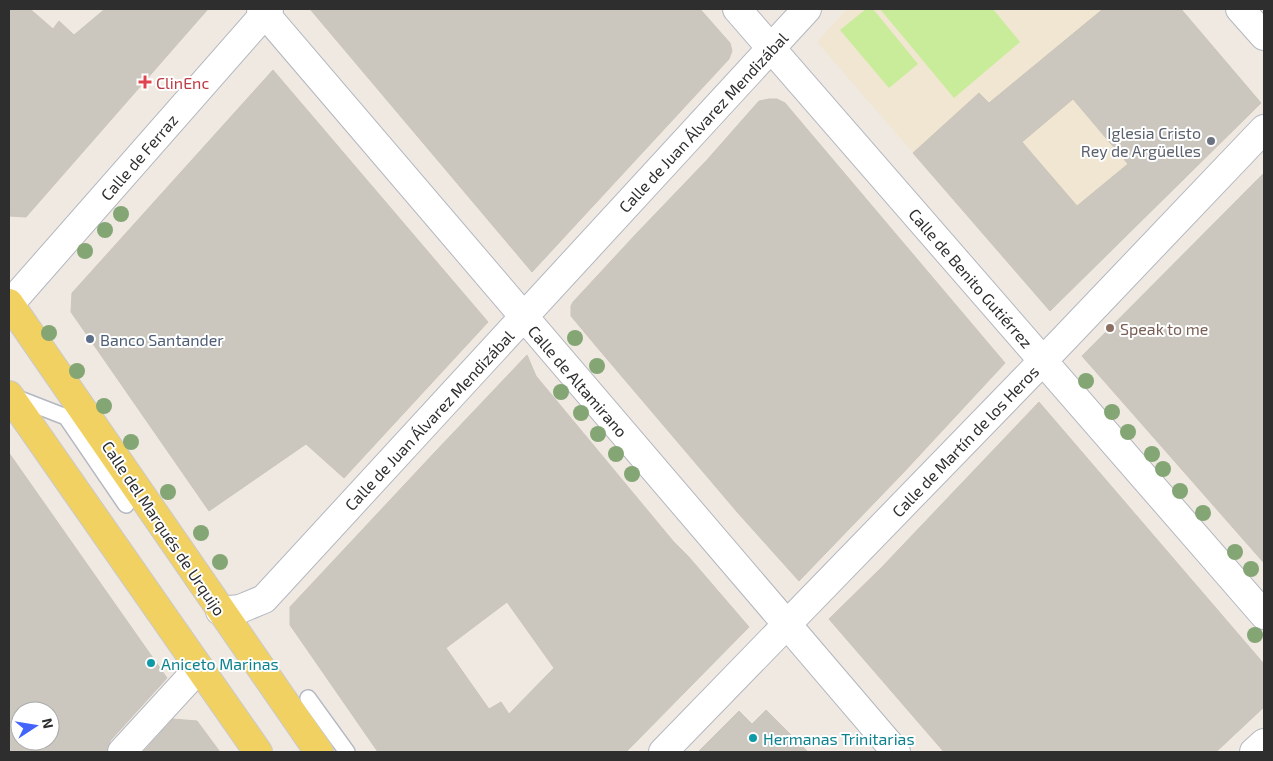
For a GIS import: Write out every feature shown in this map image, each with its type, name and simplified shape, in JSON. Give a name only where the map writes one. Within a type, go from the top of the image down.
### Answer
[{"type":"main road","name":"Calle del Marqués de Urquijo","points":[[9,304],[319,752]]},
{"type":"main road","points":[[9,394],[258,752]]},
{"type":"street","name":"Calle de Benito Gutiérrez","points":[[736,9],[1264,615]]},
{"type":"street","name":"Calle de Juan Álvarez Mendizábal","points":[[220,610],[240,608],[264,598],[807,9]]},
{"type":"street","points":[[1240,9],[1264,36]]},
{"type":"street","name":"Calle de Ferraz","points":[[9,304],[265,10]]},
{"type":"street","name":"Calle de Altamirano","points":[[265,10],[896,752]]},
{"type":"street","name":"Calle de Martín de los Heros","points":[[663,752],[1264,129]]},
{"type":"street","points":[[122,752],[199,668]]},
{"type":"street","points":[[1254,752],[1264,743]]},
{"type":"lane","points":[[9,394],[66,417],[126,505]]},
{"type":"lane","points":[[308,698],[347,752]]},
{"type":"shaded area","points":[[847,9],[1181,9],[1261,103],[1050,311],[817,42]]},
{"type":"green space","points":[[866,9],[873,9],[918,64],[889,88],[840,30]]},
{"type":"green space","points":[[880,9],[993,9],[1020,42],[954,98]]},
{"type":"building","points":[[9,9],[30,9],[53,29],[59,21],[74,35],[105,9],[208,9],[26,217],[9,216]]},
{"type":"building","points":[[310,9],[700,9],[730,43],[732,51],[729,59],[532,272]]},
{"type":"building","points":[[1103,9],[1181,9],[1261,103],[1050,311],[913,153],[979,93],[989,103]],"holes":[[[1073,99],[1128,164],[1077,206],[1022,142]]]},
{"type":"building","points":[[273,70],[488,322],[344,478],[306,444],[209,511],[71,312],[72,293]]},
{"type":"building","points":[[777,99],[785,103],[1005,363],[799,581],[738,513],[571,316],[573,302],[707,160],[759,101]]},
{"type":"building","points":[[1264,173],[1264,563],[1082,356]]},
{"type":"building","points":[[527,355],[536,376],[673,541],[749,627],[626,752],[378,752],[290,625],[290,607]],"holes":[[[507,602],[554,668],[509,714],[501,702],[489,709],[446,648]]]},
{"type":"building","points":[[1039,402],[1264,664],[1264,707],[1216,752],[944,752],[829,619],[882,567]]},
{"type":"building","points":[[9,453],[167,678],[110,741],[107,752],[9,752]]},
{"type":"building","name":"Hermanas Trinitarias","points":[[766,710],[808,752],[698,752],[739,711],[752,724]]},
{"type":"building","points":[[173,719],[197,721],[220,752],[143,752]]},
{"type":"place","name":"ClinEnc","points":[[145,82]]},
{"type":"place","name":"Iglesia Cristo Rey de Argüelles","points":[[1211,141]]},
{"type":"place","name":"Speak to me","points":[[1110,328]]},
{"type":"place","name":"Banco Santander","points":[[90,339]]},
{"type":"place","name":"Aniceto Marinas","points":[[151,663]]},
{"type":"place","name":"Hermanas Trinitarias","points":[[753,738]]}]
